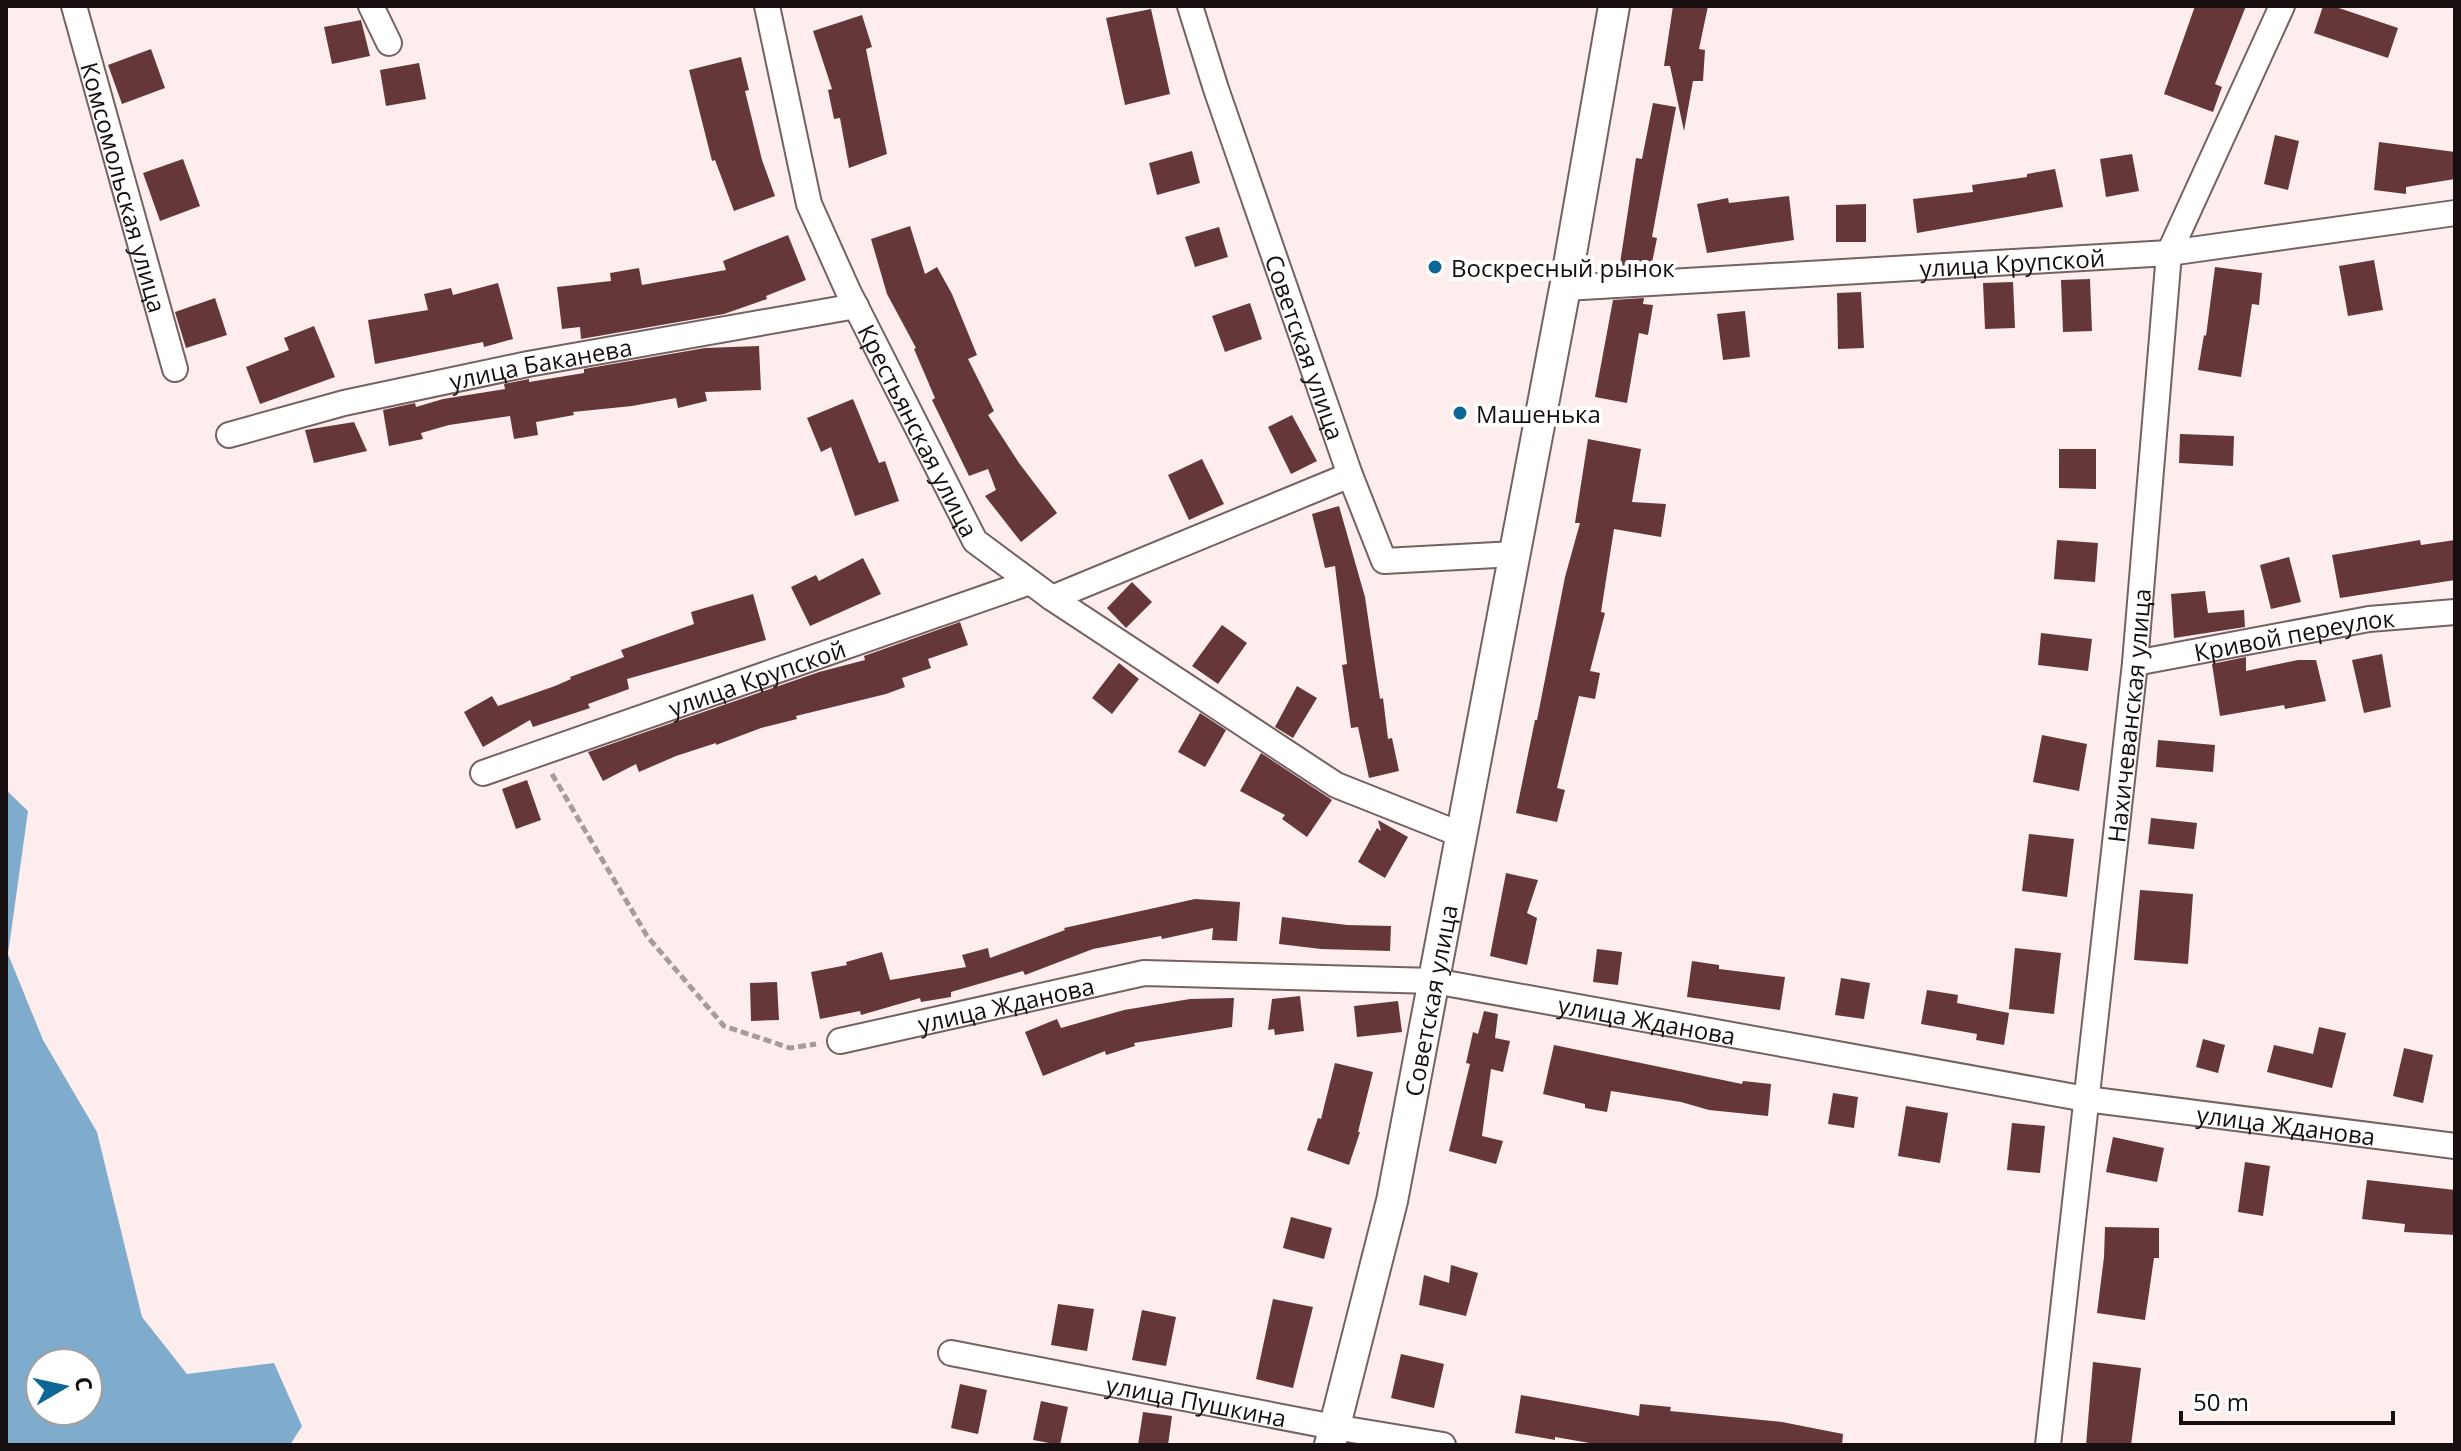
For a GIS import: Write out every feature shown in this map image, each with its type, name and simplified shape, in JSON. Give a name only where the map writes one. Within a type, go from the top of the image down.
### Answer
[{"type":"street","name":"Комсомольская улица","points":[[74,6],[175,369]]},
{"type":"street","points":[[371,6],[389,43]]},
{"type":"street","name":"Крестьянская улица","points":[[767,6],[809,204],[856,306],[975,541],[1052,598],[1336,785],[1462,835]]},
{"type":"street","name":"Советская улица","points":[[1190,6],[1350,475],[1384,561],[1515,554]]},
{"type":"street","name":"Советская улица","points":[[1332,1436],[1392,1201],[1565,288],[1614,6]]},
{"type":"street","name":"Нахичеванская улица","points":[[2048,1445],[2135,663],[2169,253],[2282,6]]},
{"type":"street","name":"улица Крупской","points":[[1565,288],[2169,253],[2455,213]]},
{"type":"street","name":"улица Баканева","points":[[229,435],[344,403],[528,364],[856,306]]},
{"type":"street","points":[[1052,598],[1350,475]]},
{"type":"street","name":"улица Крупской","points":[[483,773],[1030,582]]},
{"type":"street","name":"Кривой переулок","points":[[2135,663],[2369,619],[2455,612]]},
{"type":"street","name":"улица Жданова","points":[[840,1041],[1144,973],[1434,981],[2086,1099],[2455,1146]]},
{"type":"street","name":"улица Пушкина","points":[[951,1353],[1332,1436],[1443,1445]]},
{"type":"path","points":[[536,755],[550,771],[647,936],[724,1026],[790,1048],[840,1041]]},
{"type":"water","points":[[6,790],[28,811],[8,954],[43,1040],[97,1132],[142,1317],[187,1374],[274,1363],[302,1426],[290,1445],[6,1445]]},
{"type":"building","points":[[1673,6],[1708,6],[1699,49],[1705,50],[1703,81],[1693,81],[1684,131],[1670,66],[1664,66]]},
{"type":"building","points":[[2195,6],[2246,6],[2215,84],[2222,87],[2213,112],[2164,94]]},
{"type":"building","points":[[2323,6],[2333,6],[2398,28],[2388,58],[2314,33]]},
{"type":"building","points":[[1151,9],[1170,94],[1125,105],[1106,18]]},
{"type":"building","points":[[862,15],[872,47],[866,49],[887,154],[849,168],[840,118],[834,119],[828,90],[832,89],[813,31]]},
{"type":"building","points":[[361,20],[370,56],[332,64],[324,27]]},
{"type":"building","points":[[151,49],[165,88],[122,104],[108,65]]},
{"type":"building","points":[[741,57],[749,90],[745,91],[762,160],[775,196],[734,211],[715,160],[712,161],[689,70]]},
{"type":"building","points":[[419,63],[426,99],[386,106],[380,70]]},
{"type":"building","points":[[1653,103],[1676,107],[1652,237],[1657,238],[1651,268],[1619,270],[1636,158],[1642,159]]},
{"type":"building","points":[[2275,135],[2299,141],[2288,190],[2264,184]]},
{"type":"building","points":[[2379,142],[2455,152],[2455,179],[2406,187],[2406,194],[2374,190]]},
{"type":"building","points":[[1192,151],[1200,183],[1157,195],[1149,163]]},
{"type":"building","points":[[2132,154],[2139,191],[2106,197],[2100,159]]},
{"type":"building","points":[[183,159],[200,206],[160,221],[143,173]]},
{"type":"building","points":[[2055,169],[2063,207],[1917,233],[1913,199],[1973,192],[1972,185],[2027,177],[2027,174]]},
{"type":"building","points":[[1789,196],[1794,240],[1707,253],[1697,204],[1728,198],[1729,203]]},
{"type":"building","points":[[1866,204],[1866,242],[1836,242],[1836,205]]},
{"type":"building","points":[[910,226],[925,274],[937,267],[952,294],[977,355],[968,359],[994,411],[988,415],[1057,513],[1021,542],[985,496],[996,490],[988,469],[969,476],[932,400],[935,398],[916,348],[887,294],[871,239]]},
{"type":"building","points":[[1219,227],[1228,257],[1195,267],[1185,237]]},
{"type":"building","points":[[788,235],[806,280],[766,296],[767,299],[724,314],[581,339],[580,327],[562,329],[557,287],[611,281],[610,273],[639,268],[642,285],[726,270],[723,261]]},
{"type":"building","points":[[2374,260],[2383,310],[2348,316],[2339,266]]},
{"type":"building","points":[[2215,267],[2262,273],[2259,305],[2252,304],[2241,377],[2198,370]]},
{"type":"building","points":[[2090,279],[2092,331],[2063,332],[2061,280]]},
{"type":"building","points":[[2013,282],[2015,328],[1985,329],[1983,283]]},
{"type":"building","points":[[498,283],[513,339],[484,347],[483,342],[375,364],[368,320],[428,310],[424,294],[451,288],[453,295]]},
{"type":"building","points":[[1861,292],[1864,348],[1838,349],[1837,293]]},
{"type":"building","points":[[215,298],[227,335],[186,348],[175,312]]},
{"type":"building","points":[[1644,298],[1643,304],[1653,305],[1648,335],[1639,333],[1627,403],[1595,397],[1613,300]]},
{"type":"building","points":[[1250,303],[1262,339],[1225,352],[1212,316]]},
{"type":"building","points":[[1745,311],[1750,357],[1723,360],[1717,314]]},
{"type":"building","points":[[314,326],[335,377],[260,404],[246,367],[289,350],[284,338]]},
{"type":"building","points":[[759,346],[761,390],[705,392],[707,401],[678,408],[676,398],[573,412],[574,415],[536,422],[538,435],[514,439],[510,416],[449,425],[421,433],[423,439],[389,446],[383,410],[415,403],[416,407],[443,399],[505,389],[504,384],[584,373],[584,369],[705,348]]},
{"type":"building","points":[[853,399],[879,463],[885,461],[899,501],[855,516],[831,447],[821,452],[807,418]]},
{"type":"building","points":[[1292,415],[1317,461],[1291,474],[1268,427]]},
{"type":"building","points":[[354,422],[367,451],[314,463],[305,430]]},
{"type":"building","points":[[2180,434],[2234,436],[2233,466],[2179,463]]},
{"type":"building","points":[[1588,439],[1641,449],[1632,502],[1666,504],[1661,537],[1614,529],[1601,612],[1605,613],[1590,671],[1600,673],[1595,699],[1579,696],[1557,788],[1565,790],[1557,822],[1516,813],[1565,577],[1580,523],[1575,523]]},
{"type":"building","points":[[2059,449],[2096,449],[2096,489],[2059,488]]},
{"type":"building","points":[[1202,459],[1224,504],[1189,520],[1168,475]]},
{"type":"building","points":[[1339,506],[1365,597],[1380,699],[1383,698],[1388,739],[1392,738],[1399,771],[1369,778],[1358,727],[1351,728],[1342,665],[1347,664],[1335,566],[1325,568],[1312,514]]},
{"type":"building","points":[[2057,540],[2098,543],[2095,582],[2054,579]]},
{"type":"building","points":[[2420,540],[2421,545],[2455,540],[2455,580],[2340,598],[2332,555]]},
{"type":"building","points":[[2289,557],[2301,602],[2271,609],[2260,565]]},
{"type":"building","points":[[863,558],[881,594],[810,626],[791,587],[816,575],[819,581]]},
{"type":"building","points":[[1132,582],[1152,602],[1126,628],[1107,608]]},
{"type":"building","points":[[2205,591],[2208,613],[2244,610],[2245,627],[2174,638],[2171,594]]},
{"type":"building","points":[[753,594],[766,640],[627,679],[629,689],[588,704],[590,708],[533,727],[530,720],[483,747],[464,712],[492,696],[498,706],[555,686],[570,677],[624,657],[621,650],[694,624],[691,612]]},
{"type":"building","points":[[960,622],[968,645],[928,659],[931,668],[902,678],[905,687],[886,694],[796,716],[797,719],[676,756],[639,772],[636,764],[603,781],[588,752],[819,672],[865,660],[864,656]]},
{"type":"building","points":[[1222,625],[1247,643],[1218,684],[1192,666]]},
{"type":"building","points":[[2041,633],[2092,639],[2088,671],[2038,665]]},
{"type":"building","points":[[2382,654],[2391,707],[2364,713],[2352,660]]},
{"type":"building","points":[[2246,657],[2246,671],[2298,660],[2316,660],[2326,701],[2220,716],[2212,664]]},
{"type":"building","points":[[1119,663],[1139,679],[1112,714],[1092,698]]},
{"type":"building","points":[[1297,686],[1317,698],[1293,738],[1275,727]]},
{"type":"building","points":[[1200,713],[1226,730],[1205,767],[1178,752]]},
{"type":"building","points":[[2042,735],[2087,744],[2079,791],[2033,782]]},
{"type":"building","points":[[2158,740],[2215,745],[2213,772],[2156,767]]},
{"type":"building","points":[[1261,753],[1332,800],[1307,837],[1282,819],[1285,815],[1240,791]]},
{"type":"building","points":[[527,780],[541,820],[516,829],[502,789]]},
{"type":"building","points":[[2151,818],[2197,823],[2194,849],[2148,844]]},
{"type":"building","points":[[1378,820],[1408,837],[1385,878],[1358,862],[1377,828],[1381,831]]},
{"type":"building","points":[[2029,834],[2074,839],[2067,897],[2022,891]]},
{"type":"building","points":[[1506,873],[1538,880],[1527,913],[1537,918],[1527,965],[1490,956]]},
{"type":"building","points":[[2140,890],[2193,894],[2188,964],[2134,960]]},
{"type":"building","points":[[1195,899],[1240,902],[1237,941],[1212,940],[1213,928],[1162,939],[1161,936],[1093,949],[1025,975],[1023,971],[951,992],[951,997],[921,1002],[920,998],[861,1015],[860,1011],[820,1019],[811,972],[847,965],[846,962],[882,952],[890,980],[966,967],[962,955],[988,948],[990,958],[1064,928]]},
{"type":"building","points":[[1282,917],[1347,925],[1391,926],[1390,951],[1279,944]]},
{"type":"building","points":[[2015,948],[2061,953],[2054,1014],[2009,1009]]},
{"type":"building","points":[[1597,949],[1622,952],[1618,985],[1593,982]]},
{"type":"building","points":[[1692,961],[1719,965],[1719,969],[1785,977],[1780,1010],[1687,997]]},
{"type":"building","points":[[1841,978],[1870,983],[1864,1019],[1835,1015]]},
{"type":"building","points":[[777,982],[779,1020],[751,1021],[750,983]]},
{"type":"building","points":[[1927,990],[1958,995],[1957,1003],[2009,1013],[2004,1045],[1976,1040],[1977,1034],[1921,1024]]},
{"type":"building","points":[[1300,996],[1304,1031],[1275,1035],[1274,1029],[1268,1030],[1272,999]]},
{"type":"building","points":[[1234,998],[1232,1027],[1134,1043],[1135,1046],[1106,1055],[1105,1051],[1043,1076],[1025,1032],[1057,1019],[1061,1028],[1124,1010],[1190,999]]},
{"type":"building","points":[[1398,1001],[1402,1032],[1357,1037],[1354,1006]]},
{"type":"building","points":[[1484,1011],[1498,1014],[1495,1038],[1510,1041],[1503,1072],[1491,1069],[1482,1136],[1503,1141],[1496,1164],[1449,1151],[1470,1064],[1466,1063],[1473,1032],[1478,1034]]},
{"type":"building","points":[[2319,1027],[2346,1033],[2332,1088],[2267,1072],[2274,1045],[2313,1054]]},
{"type":"building","points":[[2203,1039],[2225,1045],[2218,1073],[2196,1067]]},
{"type":"building","points":[[1554,1045],[1742,1084],[1743,1081],[1771,1084],[1768,1116],[1709,1110],[1681,1102],[1611,1091],[1607,1112],[1585,1108],[1585,1104],[1543,1094]]},
{"type":"building","points":[[2404,1048],[2433,1055],[2423,1103],[2393,1096]]},
{"type":"building","points":[[1335,1063],[1373,1072],[1360,1132],[1349,1165],[1307,1150],[1318,1118],[1321,1119]]},
{"type":"building","points":[[1833,1093],[1858,1097],[1854,1128],[1828,1124]]},
{"type":"building","points":[[1906,1106],[1948,1113],[1940,1163],[1898,1156]]},
{"type":"building","points":[[2012,1123],[2045,1126],[2040,1173],[2007,1170]]},
{"type":"building","points":[[2113,1137],[2164,1148],[2157,1182],[2106,1172]]},
{"type":"building","points":[[2245,1162],[2270,1166],[2263,1216],[2238,1212]]},
{"type":"building","points":[[2367,1180],[2455,1190],[2455,1235],[2404,1232],[2405,1224],[2362,1219]]},
{"type":"building","points":[[1291,1217],[1332,1228],[1324,1259],[1283,1248]]},
{"type":"building","points":[[2105,1227],[2159,1228],[2159,1258],[2154,1258],[2145,1320],[2097,1313]]},
{"type":"building","points":[[1451,1265],[1478,1273],[1466,1316],[1419,1305],[1424,1275],[1449,1283]]},
{"type":"building","points":[[1273,1299],[1313,1307],[1293,1388],[1256,1379]]},
{"type":"building","points":[[1058,1304],[1094,1309],[1087,1351],[1051,1345]]},
{"type":"building","points":[[1142,1310],[1176,1317],[1166,1366],[1132,1360]]},
{"type":"building","points":[[1401,1354],[1444,1364],[1434,1408],[1391,1398]]},
{"type":"building","points":[[2093,1362],[2141,1368],[2131,1445],[2086,1445]]},
{"type":"building","points":[[960,1384],[987,1390],[978,1434],[951,1428]]},
{"type":"building","points":[[1521,1395],[1639,1416],[1640,1404],[1671,1407],[1670,1411],[1782,1422],[1843,1434],[1842,1445],[1601,1445],[1555,1437],[1555,1440],[1515,1433]]},
{"type":"building","points":[[1041,1401],[1068,1407],[1060,1445],[1033,1440]]},
{"type":"building","points":[[1143,1412],[1172,1416],[1168,1445],[1138,1445]]},
{"type":"place","name":"Воскресный рынок","points":[[1435,267]]},
{"type":"place","name":"Машенька","points":[[1460,413]]}]
